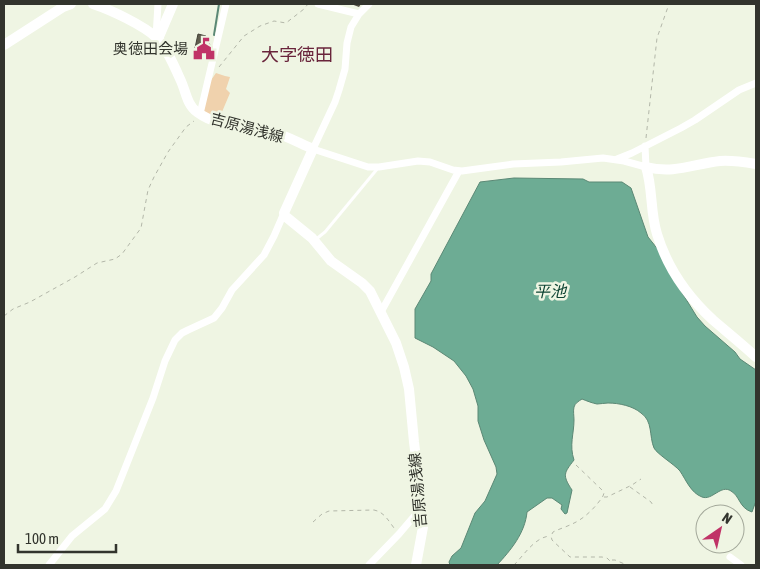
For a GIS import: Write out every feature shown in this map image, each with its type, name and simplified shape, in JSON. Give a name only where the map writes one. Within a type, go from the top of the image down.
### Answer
[{"type":"main road","points":[[4,44],[70,4]]},
{"type":"main road","name":"吉原湯浅線","points":[[93,4],[141,26],[157,38],[168,54],[190,105],[202,115],[231,126],[272,132],[313,149]]},
{"type":"main road","points":[[157,38],[173,4]]},
{"type":"main road","points":[[284,213],[313,149]]},
{"type":"main road","points":[[756,164],[724,161],[672,170],[657,170],[646,167],[655,226],[660,244],[674,271],[691,297],[706,313],[756,357]]},
{"type":"main road","name":"吉原湯浅線","points":[[284,213],[285,216],[314,240],[331,261],[362,283],[373,295],[396,344],[409,389],[422,507],[423,527],[416,565]]},
{"type":"street","points":[[157,38],[158,4]]},
{"type":"street","points":[[202,115],[226,4]]},
{"type":"street","points":[[318,4],[359,14]]},
{"type":"street","points":[[369,4],[359,14],[351,27],[347,44],[345,70],[339,90],[313,149],[368,168],[418,161],[430,162],[460,171],[468,171],[512,164],[603,158],[630,162],[646,167],[645,146]]},
{"type":"street","points":[[616,160],[695,120],[739,90],[756,82]]},
{"type":"street","points":[[381,312],[460,171]]},
{"type":"street","points":[[49,565],[72,536],[105,509],[116,491],[153,398],[165,361],[175,340],[182,333],[214,318],[232,290],[260,260],[268,248],[284,213]]},
{"type":"street","points":[[369,565],[422,507]]},
{"type":"street","points":[[730,558],[741,565]]},
{"type":"lane","points":[[314,240],[325,232],[378,167]]},
{"type":"path","points":[[220,66],[244,36],[260,26],[274,21],[286,23],[304,10],[308,4]]},
{"type":"path","points":[[645,146],[657,38],[669,4]]},
{"type":"path","points":[[4,316],[13,309],[30,302],[97,263],[115,259],[122,254],[141,228],[148,190],[168,152],[186,127],[202,115]]},
{"type":"path","points":[[514,565],[538,540],[551,536],[553,532],[578,521],[603,496],[602,490],[576,465]]},
{"type":"path","points":[[603,496],[607,497],[641,479]]},
{"type":"path","points":[[629,486],[651,502],[654,507]]},
{"type":"path","points":[[313,522],[329,511],[374,510],[383,514],[399,534]]},
{"type":"path","points":[[551,536],[552,540],[570,557],[602,557],[607,558],[611,565]]},
{"type":"path","points":[[610,561],[615,560],[627,565]]},
{"type":"shaded area","points":[[216,73],[230,77],[226,89],[230,93],[219,119],[203,111],[209,83]]},
{"type":"water","name":"平池","points":[[514,178],[583,179],[589,182],[622,182],[631,188],[648,237],[662,252],[676,283],[697,317],[735,352],[740,359],[756,370],[756,501],[752,512],[745,508],[745,504],[742,504],[734,493],[727,489],[706,498],[695,493],[680,471],[654,448],[649,424],[645,416],[638,411],[621,404],[597,404],[582,399],[576,403],[574,409],[572,444],[574,460],[566,471],[567,481],[572,490],[567,513],[565,514],[561,509],[562,505],[552,498],[547,498],[527,512],[520,534],[497,565],[450,565],[449,562],[452,556],[461,548],[475,513],[485,501],[497,474],[478,421],[478,406],[473,389],[466,376],[454,361],[415,338],[415,309],[431,281],[431,274],[480,182]]},
{"type":"building","points":[[198,34],[206,36],[205,50],[195,48]]},
{"type":"waterway","points":[[214,35],[219,4]]},
{"type":"place","name":"奥徳田会場","points":[[204,49]]},
{"type":"district","name":"大字徳田","points":[[297,55]]}]
